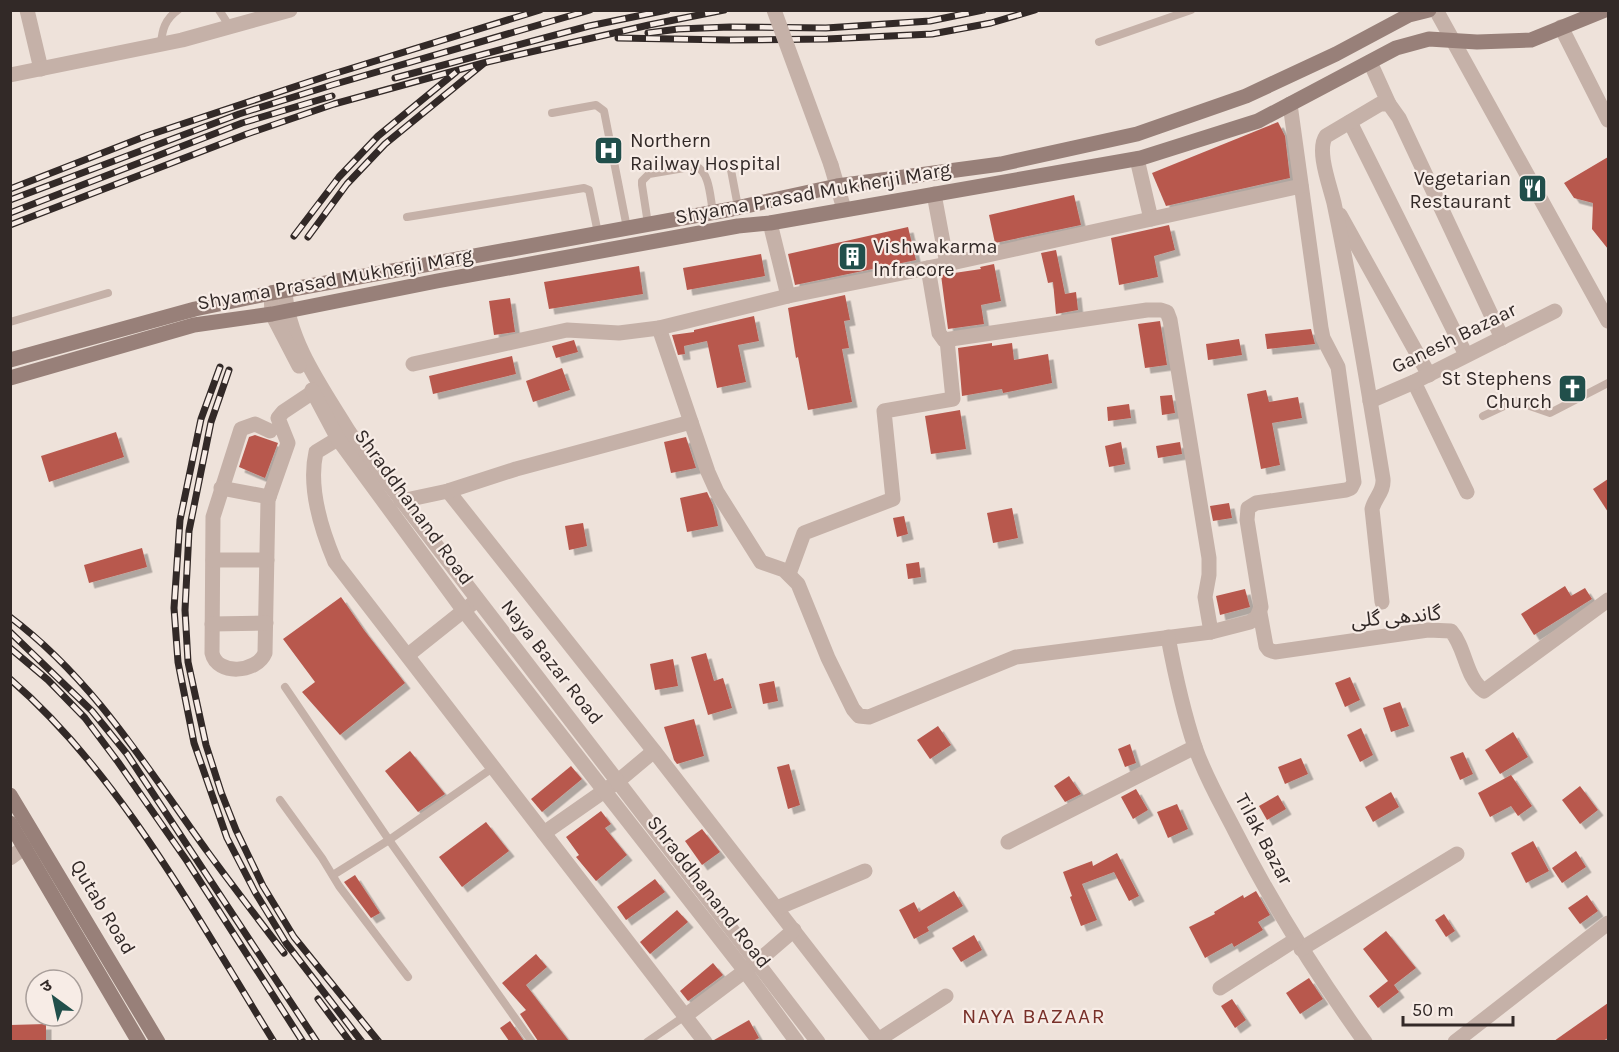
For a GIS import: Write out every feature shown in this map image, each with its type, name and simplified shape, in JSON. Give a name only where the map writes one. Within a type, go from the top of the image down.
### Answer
[{"type":"main road","name":"Shyama Prasad Mukherji Marg","points":[[10,360],[195,309],[278,292],[735,208],[837,186],[1001,164],[1137,134],[1246,96],[1336,54],[1409,15],[1429,10]]},
{"type":"main road","name":"Shyama Prasad Mukherji Marg","points":[[10,378],[194,325],[279,312],[738,226],[770,223],[1137,159],[1258,121],[1396,48],[1429,39],[1478,42],[1532,40],[1605,10]]},
{"type":"main road","points":[[735,208],[738,226]]},
{"type":"main road","name":"Qutab Road","points":[[10,795],[158,1041]]},
{"type":"main road","name":"Qutab Road","points":[[10,823],[18,848],[140,1041]]},
{"type":"street","points":[[27,10],[41,69]]},
{"type":"street","points":[[10,75],[161,44],[290,10]]},
{"type":"street","points":[[774,10],[831,165],[844,209]]},
{"type":"street","points":[[1436,10],[1608,321]]},
{"type":"street","points":[[1560,27],[1608,120]]},
{"type":"street","points":[[1370,62],[1389,104],[1399,118],[1502,338]]},
{"type":"street","points":[[659,328],[717,492],[758,558],[766,565],[784,570],[798,584],[828,658],[856,713],[863,718],[1016,657],[1211,632],[1250,622],[1260,613],[1261,607],[1247,520],[1248,508],[1256,503],[1346,490],[1354,482],[1338,367],[1323,338],[1321,328],[1290,104]]},
{"type":"street","points":[[1382,602],[1372,509],[1383,487],[1370,401],[1334,204],[1323,158],[1322,141],[1326,136],[1380,105],[1389,104]]},
{"type":"street","points":[[1350,122],[1466,355]]},
{"type":"street","points":[[1137,159],[1151,219]]},
{"type":"street","points":[[413,364],[567,330],[619,333],[659,328],[788,296],[947,264],[1301,186]]},
{"type":"street","points":[[934,194],[947,264]]},
{"type":"street","points":[[1334,204],[1429,375]]},
{"type":"street","points":[[770,223],[788,296]]},
{"type":"street","points":[[928,268],[939,333],[947,340],[1147,310],[1161,309],[1167,312],[1209,558],[1205,597],[1211,632]]},
{"type":"street","name":"Naya Bazar Road","points":[[278,292],[279,312],[315,376],[343,435],[400,501],[818,1041]]},
{"type":"street","name":"Ganesh Bazaar","points":[[1370,401],[1429,375],[1555,311]]},
{"type":"street","name":"Shraddhanand Road","points":[[279,312],[313,392],[464,611],[797,1041]]},
{"type":"street","points":[[789,574],[804,533],[893,499],[884,411],[953,399],[947,340]]},
{"type":"street","points":[[1414,382],[1467,492]]},
{"type":"street","points":[[270,431],[255,424],[241,429],[213,517],[213,657],[221,667],[254,666],[262,660],[265,653],[269,497],[288,443],[279,422],[280,415],[313,392]]},
{"type":"street","points":[[400,501],[448,491],[516,469],[691,422]]},
{"type":"street","points":[[343,435],[316,452],[313,464],[321,527],[335,561],[705,1041]]},
{"type":"street","points":[[221,488],[269,497]]},
{"type":"street","points":[[448,491],[879,1041],[946,996]]},
{"type":"street","points":[[213,560],[267,560]]},
{"type":"street","points":[[408,655],[477,600]]},
{"type":"street","name":"گاندھی گلی","points":[[1260,613],[1266,646],[1275,652],[1428,630],[1451,631],[1457,638],[1476,683],[1484,691],[1608,600]]},
{"type":"street","points":[[212,624],[266,623]]},
{"type":"street","name":"Tilak Bazar","points":[[1168,637],[1176,678],[1195,747],[1208,778],[1243,847],[1298,945],[1365,1041]]},
{"type":"street","points":[[1008,842],[1195,747]]},
{"type":"street","points":[[544,833],[604,792],[654,751]]},
{"type":"street","points":[[10,858],[18,848]]},
{"type":"street","points":[[1220,988],[1458,854]]},
{"type":"street","points":[[777,908],[865,871]]},
{"type":"street","points":[[1455,1041],[1608,922]]},
{"type":"street","points":[[685,1016],[758,962],[794,930]]},
{"type":"lane","points":[[161,44],[162,30],[170,16],[178,10]]},
{"type":"lane","points":[[219,10],[230,27]]},
{"type":"lane","points":[[1099,42],[1191,10]]},
{"type":"lane","points":[[552,113],[596,105],[602,107],[627,228]]},
{"type":"lane","points":[[648,224],[642,181],[649,174],[696,166],[700,168],[705,175],[713,212]]},
{"type":"lane","points":[[731,170],[735,208]]},
{"type":"lane","points":[[407,217],[584,188],[589,190],[598,233]]},
{"type":"lane","points":[[10,322],[108,293]]},
{"type":"lane","points":[[1483,416],[1515,401],[1550,413],[1608,383]]},
{"type":"lane","points":[[285,687],[389,840],[532,1041]]},
{"type":"lane","points":[[333,875],[389,840],[494,767]]},
{"type":"lane","points":[[280,800],[408,977]]},
{"type":"lane","points":[[647,1041],[685,1016]]},
{"type":"building","points":[[1278,122],[1285,136],[1290,178],[1166,206],[1152,173]]},
{"type":"building","points":[[1608,157],[1608,249],[1592,229],[1593,203],[1574,198],[1564,183]]},
{"type":"building","points":[[1074,195],[1081,225],[995,243],[989,215]]},
{"type":"building","points":[[1169,225],[1175,250],[1154,256],[1158,277],[1119,285],[1111,238]]},
{"type":"building","name":"Vishwakarma Infracore","points":[[908,227],[916,260],[795,285],[788,254]]},
{"type":"building","points":[[1056,250],[1065,294],[1076,292],[1078,310],[1056,314],[1053,282],[1048,283],[1041,253]]},
{"type":"building","points":[[761,254],[765,276],[687,290],[683,268]]},
{"type":"building","points":[[994,264],[1001,301],[981,305],[984,324],[948,329],[941,275],[981,269],[980,267]]},
{"type":"building","points":[[639,266],[643,294],[549,309],[544,282]]},
{"type":"building","points":[[845,295],[850,320],[844,321],[849,348],[842,349],[852,402],[808,410],[788,308]]},
{"type":"building","points":[[510,298],[515,332],[494,335],[489,301]]},
{"type":"building","points":[[754,316],[759,341],[738,345],[746,382],[717,388],[707,341],[684,346],[685,354],[678,355],[672,335],[694,332],[694,330]]},
{"type":"building","points":[[1160,321],[1167,365],[1145,368],[1138,324]]},
{"type":"building","points":[[1311,329],[1315,344],[1267,349],[1265,334]]},
{"type":"building","points":[[1239,339],[1242,355],[1208,360],[1206,344]]},
{"type":"building","points":[[574,340],[578,352],[556,358],[552,346]]},
{"type":"building","points":[[992,343],[992,346],[1012,343],[1014,360],[1048,354],[1052,383],[1003,393],[1002,389],[962,396],[958,348]]},
{"type":"building","points":[[512,356],[516,374],[433,394],[429,376]]},
{"type":"building","points":[[562,368],[570,390],[533,402],[526,381]]},
{"type":"building","points":[[1266,390],[1269,402],[1298,397],[1302,418],[1272,423],[1280,465],[1261,469],[1247,394]]},
{"type":"building","points":[[1172,395],[1175,413],[1162,415],[1160,396]]},
{"type":"building","points":[[1129,404],[1131,418],[1108,421],[1107,407]]},
{"type":"building","points":[[960,410],[966,449],[931,454],[925,416]]},
{"type":"building","points":[[116,432],[124,457],[49,482],[41,456]]},
{"type":"building","points":[[255,435],[278,443],[265,478],[239,467],[249,437]]},
{"type":"building","points":[[686,437],[696,468],[671,473],[664,442]]},
{"type":"building","points":[[1121,442],[1125,464],[1109,467],[1105,446]]},
{"type":"building","points":[[1180,442],[1182,454],[1158,458],[1156,446]]},
{"type":"building","points":[[1608,479],[1608,512],[1593,489]]},
{"type":"building","points":[[707,492],[718,526],[687,532],[680,498]]},
{"type":"building","points":[[1229,503],[1232,518],[1213,521],[1210,506]]},
{"type":"building","points":[[1012,508],[1018,538],[993,543],[987,513]]},
{"type":"building","points":[[904,516],[908,534],[897,537],[893,518]]},
{"type":"building","points":[[583,523],[587,546],[569,550],[565,526]]},
{"type":"building","points":[[142,548],[147,567],[89,583],[84,565]]},
{"type":"building","points":[[919,562],[921,577],[908,579],[906,564]]},
{"type":"building","points":[[1565,586],[1571,596],[1585,588],[1592,599],[1534,635],[1521,614]]},
{"type":"building","points":[[1245,589],[1250,607],[1220,615],[1216,596]]},
{"type":"building","points":[[341,597],[405,683],[340,735],[302,692],[315,682],[283,639]]},
{"type":"building","points":[[706,653],[714,681],[723,678],[732,708],[708,715],[691,657]]},
{"type":"building","points":[[673,659],[678,686],[655,690],[650,664]]},
{"type":"building","points":[[1350,677],[1360,700],[1345,707],[1335,683]]},
{"type":"building","points":[[774,681],[778,701],[763,704],[759,684]]},
{"type":"building","points":[[1400,702],[1409,726],[1391,732],[1383,708]]},
{"type":"building","points":[[694,719],[704,756],[677,764],[664,727]]},
{"type":"building","points":[[938,726],[951,745],[930,759],[917,740]]},
{"type":"building","points":[[1361,728],[1373,755],[1360,762],[1347,735]]},
{"type":"building","points":[[1513,732],[1528,757],[1500,774],[1485,750]]},
{"type":"building","points":[[1130,744],[1136,763],[1125,767],[1118,749]]},
{"type":"building","points":[[410,751],[445,794],[418,812],[385,771]]},
{"type":"building","points":[[1463,752],[1473,774],[1460,780],[1450,757]]},
{"type":"building","points":[[1301,758],[1308,774],[1285,784],[1278,767]]},
{"type":"building","points":[[789,764],[800,805],[788,809],[777,767]]},
{"type":"building","points":[[571,766],[582,779],[542,812],[531,799]]},
{"type":"building","points":[[1511,775],[1532,806],[1518,816],[1511,806],[1490,817],[1478,793]]},
{"type":"building","points":[[1069,776],[1081,794],[1065,802],[1054,786]]},
{"type":"building","points":[[1580,786],[1598,810],[1580,824],[1562,800]]},
{"type":"building","points":[[1136,789],[1148,810],[1133,819],[1121,797]]},
{"type":"building","points":[[1391,792],[1399,807],[1373,822],[1365,807]]},
{"type":"building","points":[[1278,795],[1286,809],[1267,820],[1259,806]]},
{"type":"building","points":[[1177,804],[1188,829],[1168,838],[1157,812]]},
{"type":"building","points":[[601,811],[611,824],[605,828],[627,855],[596,881],[576,857],[579,855],[566,837]]},
{"type":"building","points":[[486,822],[509,851],[462,887],[439,857]]},
{"type":"building","points":[[702,829],[720,852],[702,865],[685,841]]},
{"type":"building","points":[[1533,841],[1549,871],[1526,883],[1511,853]]},
{"type":"building","points":[[1576,851],[1586,867],[1562,883],[1552,868]]},
{"type":"building","points":[[1117,853],[1139,896],[1129,901],[1114,872],[1082,884],[1097,920],[1081,926],[1063,872],[1092,861],[1093,866]]},
{"type":"building","points":[[355,875],[380,913],[371,918],[344,882]]},
{"type":"building","points":[[655,879],[665,892],[626,920],[617,907]]},
{"type":"building","points":[[954,891],[963,906],[927,927],[929,931],[914,939],[899,910],[914,902],[919,912]]},
{"type":"building","points":[[1256,891],[1270,915],[1258,922],[1263,930],[1234,947],[1232,943],[1205,958],[1189,927],[1215,914],[1214,912],[1243,895],[1244,898]]},
{"type":"building","points":[[1587,895],[1598,911],[1580,924],[1568,908]]},
{"type":"building","points":[[677,910],[688,922],[650,954],[640,942]]},
{"type":"building","points":[[1444,914],[1455,931],[1446,937],[1435,920]]},
{"type":"building","points":[[1386,931],[1416,968],[1394,985],[1399,992],[1378,1008],[1369,996],[1388,981],[1363,949]]},
{"type":"building","points":[[974,935],[982,950],[961,962],[952,948]]},
{"type":"building","points":[[536,954],[547,967],[526,985],[569,1041],[538,1041],[520,1014],[526,1010],[502,983]]},
{"type":"building","points":[[713,963],[723,975],[688,1001],[680,991]]},
{"type":"building","points":[[1309,978],[1323,999],[1300,1014],[1286,993]]},
{"type":"building","points":[[1232,999],[1246,1020],[1235,1028],[1221,1006]]},
{"type":"building","points":[[1608,1003],[1608,1038],[1603,1041],[1554,1041]]},
{"type":"building","points":[[749,1020],[759,1038],[753,1041],[714,1040]]},
{"type":"building","points":[[510,1021],[524,1041],[509,1041],[500,1028]]},
{"type":"building","points":[[10,1025],[24,1025],[24,1028],[46,1028],[46,1041],[10,1041]]},
{"type":"railway","points":[[10,189],[146,136],[330,75],[540,10]]},
{"type":"railway","points":[[10,200],[239,114],[590,10]]},
{"type":"railway","points":[[395,78],[589,26],[667,10]]},
{"type":"railway","points":[[10,225],[247,134],[334,104],[487,62],[724,10]]},
{"type":"railway","points":[[648,33],[678,29],[826,28],[930,21],[983,10]]},
{"type":"railway","points":[[618,38],[827,39],[932,34],[991,23],[1035,10]]},
{"type":"railway","points":[[308,237],[347,184],[385,144],[483,64]]},
{"type":"railway","points":[[294,236],[339,177],[378,136],[456,72]]},
{"type":"railway","points":[[10,213],[242,123],[332,96]]},
{"type":"railway","points":[[220,367],[201,419],[180,520],[174,608],[178,662],[194,743],[227,838],[255,892],[286,943],[362,1042]]},
{"type":"railway","points":[[229,370],[211,422],[189,531],[185,610],[188,662],[206,745],[236,830],[263,886],[294,937],[379,1042]]},
{"type":"railway","points":[[10,617],[68,668],[118,726],[207,851],[284,953]]},
{"type":"railway","points":[[10,632],[92,711],[127,754],[317,1042]]},
{"type":"railway","points":[[10,648],[48,680],[85,718],[118,762],[187,861],[303,1042]]},
{"type":"railway","points":[[10,679],[50,717],[122,803],[186,898],[274,1042]]},
{"type":"railway","points":[[318,999],[350,1042]]},
{"type":"place","name":"Northern Railway Hospital","points":[[609,151]]},
{"type":"place","name":"Vegetarian Restaurant","points":[[1532,189]]},
{"type":"place","name":"Vishwakarma Infracore","points":[[852,257]]},
{"type":"place","name":"St Stephens Church","points":[[1573,389]]},
{"type":"district","name":"NAYA BAZAAR","points":[[1034,1016]]}]
